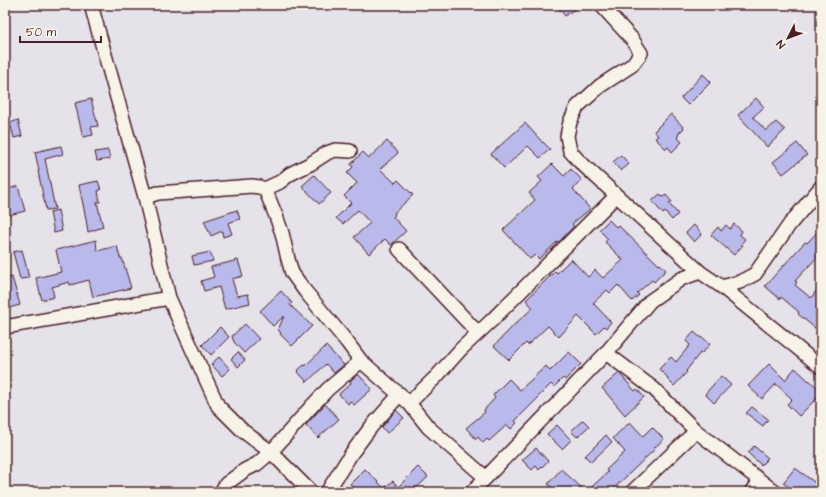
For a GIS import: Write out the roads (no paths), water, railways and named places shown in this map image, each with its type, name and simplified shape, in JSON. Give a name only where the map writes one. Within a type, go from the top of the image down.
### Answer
[{"type":"street","points":[[91,5],[145,197],[169,298],[218,406],[243,432],[271,452],[311,492]]},
{"type":"street","points":[[601,5],[632,39],[641,53],[632,66],[600,86],[577,107],[570,122],[566,136],[570,151],[616,196],[700,272],[722,286],[821,367]]},
{"type":"street","points":[[265,190],[327,153],[335,150],[350,151]]},
{"type":"street","points":[[145,197],[158,193],[245,186],[259,187],[265,190],[282,233],[292,273],[305,291],[361,361],[404,398],[428,427],[486,478]]},
{"type":"street","points":[[722,286],[740,282],[754,274],[790,224],[821,187]]},
{"type":"street","points":[[327,492],[351,454],[371,427],[404,398],[437,376],[461,349],[616,196]]},
{"type":"street","points":[[806,206],[821,203]]},
{"type":"street","points":[[399,249],[478,333]]},
{"type":"street","points":[[472,492],[606,353],[650,300],[681,279],[700,272]]},
{"type":"street","points":[[5,327],[169,298]]},
{"type":"street","points":[[606,353],[654,389],[696,431],[775,492]]},
{"type":"street","points":[[221,492],[226,484],[245,470],[257,464],[271,452],[310,408],[361,361]]},
{"type":"street","points":[[632,492],[696,431]]},
{"type":"street","points":[[752,492],[760,480]]}]
